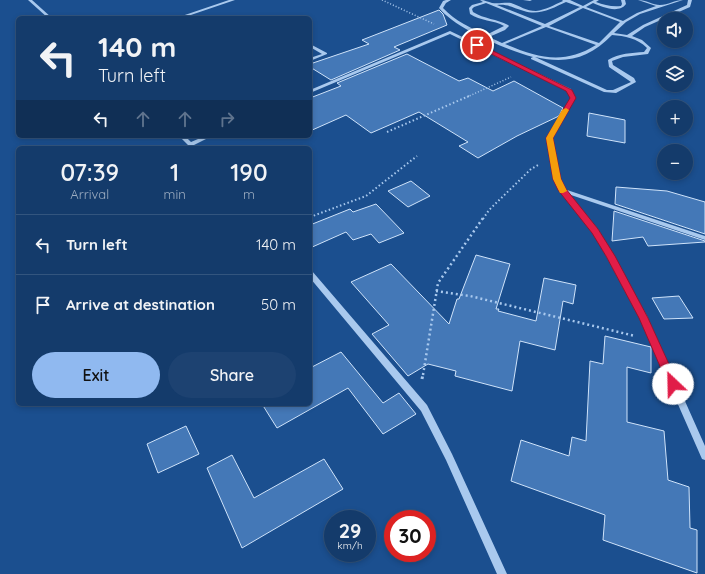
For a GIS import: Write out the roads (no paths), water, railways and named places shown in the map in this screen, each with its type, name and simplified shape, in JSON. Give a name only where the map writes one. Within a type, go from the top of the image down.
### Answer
[{"type":"street","points":[[31,1],[37,0]]},
{"type":"street","points":[[184,16],[233,0]]},
{"type":"street","points":[[449,0],[444,2],[441,8],[447,15],[486,37],[606,91],[614,92],[634,82],[632,79],[611,66],[610,61],[622,55],[646,53],[649,48],[645,42],[635,37],[611,34]]},
{"type":"street","points":[[486,37],[504,29],[507,26],[502,22],[482,18],[471,12],[470,9],[483,0],[545,26],[599,45]]},
{"type":"street","points":[[492,4],[504,0],[513,2],[521,8],[536,12],[566,0],[623,22]]},
{"type":"street","points":[[525,0],[530,0]]},
{"type":"street","points":[[502,44],[545,26],[595,1],[616,8],[622,7],[624,4],[623,0]]},
{"type":"street","points":[[640,0],[659,6]]},
{"type":"street","points":[[662,0],[671,3]]},
{"type":"street","points":[[518,52],[558,59],[577,57],[589,52],[599,45],[623,22],[638,13],[681,0]]},
{"type":"street","points":[[628,36],[644,26],[689,6],[690,0]]},
{"type":"street","points":[[31,1],[48,16]]},
{"type":"street","points":[[312,91],[450,32],[528,69],[568,90],[573,98],[550,138],[552,157],[557,179],[562,190],[596,231],[644,318],[705,456]]},
{"type":"street","points":[[312,46],[325,54],[312,59]]},
{"type":"street","points":[[184,138],[192,146],[206,138]]},
{"type":"street","points":[[562,190],[705,238]]},
{"type":"street","points":[[312,275],[424,408],[449,457],[502,574]]}]
